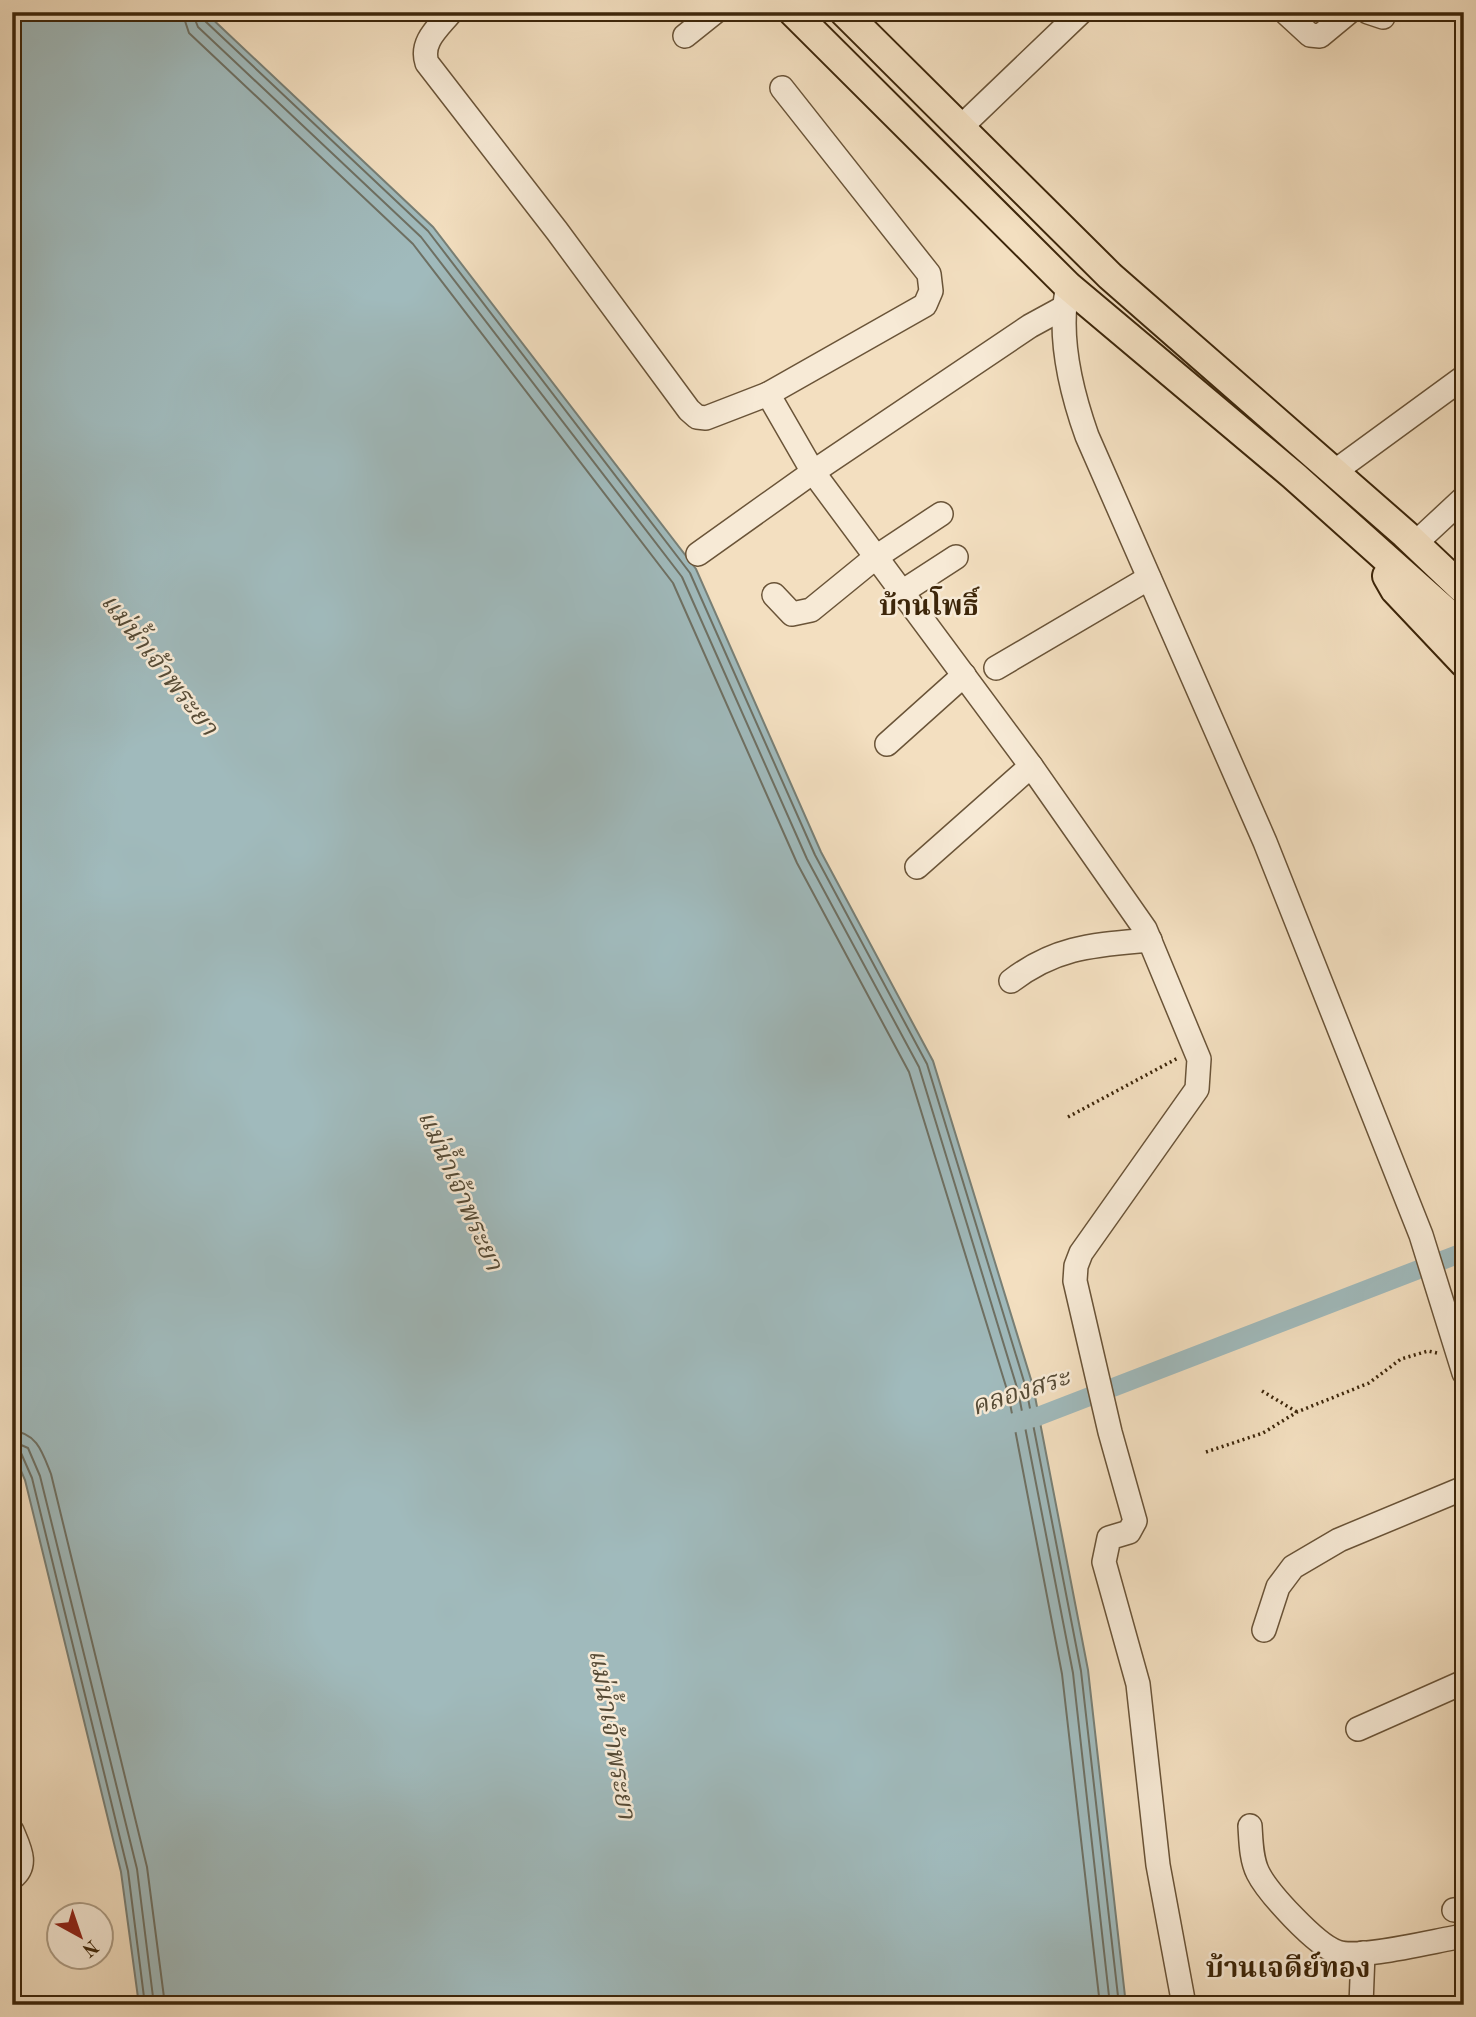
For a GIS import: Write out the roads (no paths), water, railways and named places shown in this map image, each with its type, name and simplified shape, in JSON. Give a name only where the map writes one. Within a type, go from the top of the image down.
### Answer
[{"type":"main road","points":[[793,12],[1065,297],[1294,476],[1464,628]]},
{"type":"main road","points":[[844,12],[1110,276],[1334,472],[1413,536],[1464,590]]},
{"type":"main road","points":[[1413,536],[1464,564]]},
{"type":"main road","points":[[1372,547],[1395,590],[1464,663]]},
{"type":"street","points":[[451,12],[429,38],[423,52],[427,63],[557,231],[689,410],[697,417],[706,418],[768,394],[925,305],[931,291],[929,274],[782,88]]},
{"type":"street","points":[[685,36],[715,12]]},
{"type":"street","points":[[961,127],[1081,12]]},
{"type":"street","points":[[1285,12],[1310,35],[1320,36],[1349,12]]},
{"type":"street","points":[[698,554],[813,472],[1030,326],[1065,297]]},
{"type":"street","points":[[1065,297],[1073,396],[1087,436],[1265,842],[1421,1235],[1462,1366]]},
{"type":"street","points":[[1334,472],[1464,377]]},
{"type":"street","points":[[768,394],[813,472],[1031,766],[1150,940],[1199,1059],[1197,1089],[1081,1253],[1076,1266],[1075,1281],[1110,1432],[1135,1521],[1129,1532],[1109,1538],[1104,1562],[1138,1684],[1158,1865],[1184,2005]]},
{"type":"street","points":[[1413,536],[1464,498]]},
{"type":"street","points":[[774,595],[792,614],[811,610],[876,557],[941,514]]},
{"type":"street","points":[[902,592],[956,557]]},
{"type":"street","points":[[996,668],[1149,578]]},
{"type":"street","points":[[887,744],[964,675]]},
{"type":"street","points":[[917,867],[1031,766]]},
{"type":"street","points":[[1012,982],[1035,962],[1076,947],[1150,940]]},
{"type":"street","points":[[1264,1630],[1278,1587],[1293,1567],[1339,1540],[1464,1488]]},
{"type":"street","points":[[1358,1729],[1464,1682]]},
{"type":"street","points":[[1250,1826],[1252,1853],[1258,1873],[1300,1925],[1337,1952],[1363,1953],[1464,1936]]},
{"type":"street","points":[[12,1831],[23,1861],[20,1871],[12,1878]]},
{"type":"street","points":[[1361,2005],[1363,1953]]},
{"type":"water","name":"แม่น้ำเจ้าพระยา","points":[[12,12],[205,12],[433,227],[696,569],[821,852],[933,1061],[1033,1386],[1088,1670],[1126,2005],[139,2005],[121,1872],[25,1480],[12,1450]]},
{"type":"waterway","name":"คลองสระ","points":[[1013,1423],[1039,1416],[1464,1252]]},
{"type":"district","name":"บ้านโพธิ์","points":[[929,605]]},
{"type":"district","name":"บ้านเจดีย์ทอง","points":[[1288,1967]]}]
